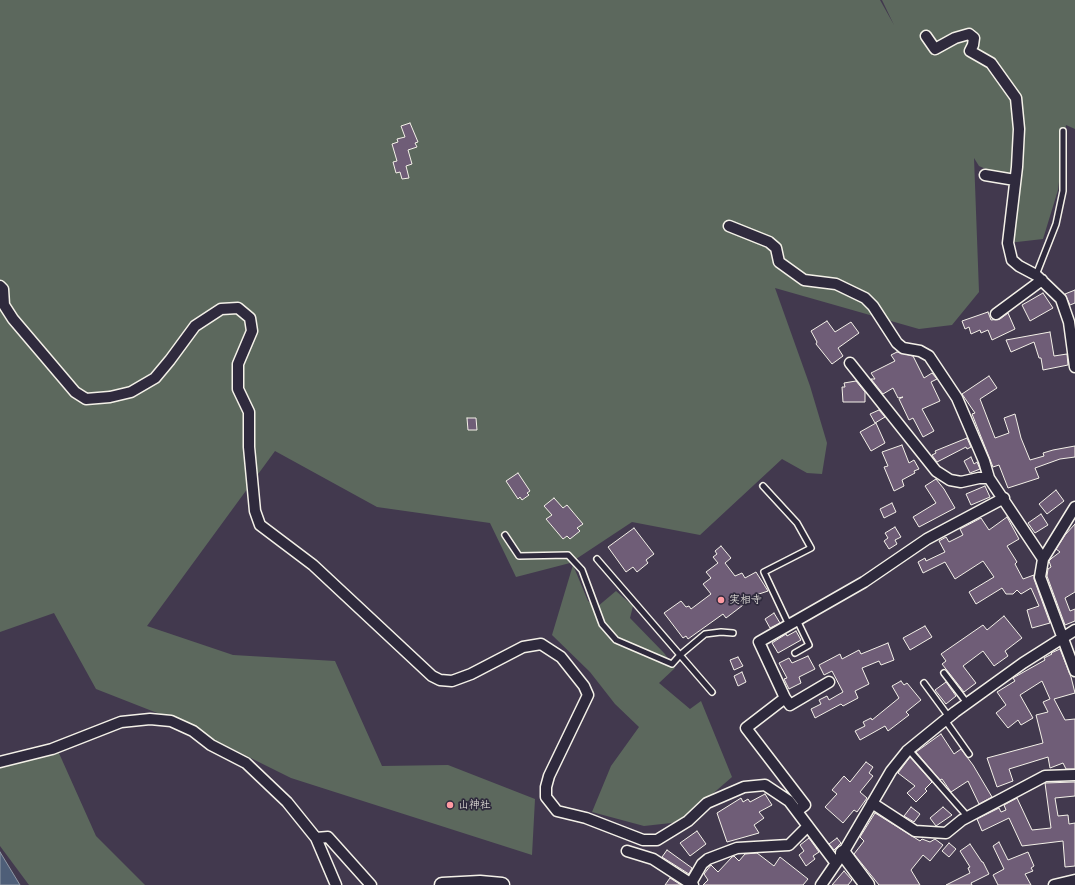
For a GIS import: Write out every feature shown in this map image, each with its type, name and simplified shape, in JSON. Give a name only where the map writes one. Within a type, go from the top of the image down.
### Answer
[{"type":"main road","points":[[839,857],[867,885]]},
{"type":"main road","points":[[442,885],[480,883],[502,885]]},
{"type":"street","points":[[926,36],[935,49],[955,38],[969,34],[974,38],[974,45],[970,51],[992,63],[1016,98],[1019,129],[1008,243],[1012,260],[1039,278],[1061,300],[1069,322],[1075,367]]},
{"type":"street","points":[[985,175],[1015,180]]},
{"type":"street","points":[[729,226],[769,242],[776,248],[779,262],[804,280],[836,284],[865,298],[873,306],[896,343],[903,348],[920,351],[929,356],[957,398],[984,461],[989,478],[1004,498],[1043,559]]},
{"type":"street","points":[[996,314],[1039,278]]},
{"type":"street","points":[[0,286],[2,289],[4,305],[13,319],[75,392],[86,399],[110,397],[131,392],[155,378],[195,326],[221,309],[238,308],[250,318],[252,331],[238,364],[238,389],[249,412],[249,447],[255,511],[260,525],[313,565],[432,676],[440,680],[452,681],[471,674],[523,647],[541,644],[561,657],[584,686],[588,695],[549,776],[546,787],[546,797],[557,811],[586,818],[643,840],[657,840],[688,821],[707,803],[744,787],[765,785],[789,801],[808,826],[839,857]]},
{"type":"street","points":[[850,363],[936,471],[950,480],[961,482],[979,478],[989,478]]},
{"type":"street","points":[[829,682],[790,704],[785,698],[759,642],[864,582],[927,540],[1004,498]]},
{"type":"street","points":[[1075,507],[1043,559],[1040,577],[1075,671]]},
{"type":"street","points":[[821,885],[891,770],[908,749],[1023,662],[1075,630]]},
{"type":"street","points":[[785,698],[746,728],[805,805],[797,811]]},
{"type":"street","points":[[0,762],[52,748],[121,722],[150,719],[171,721],[193,731],[210,745],[246,763],[288,802],[316,838],[336,885]]},
{"type":"street","points":[[872,803],[915,831],[946,833],[968,817],[1044,776],[1075,775]]},
{"type":"street","points":[[627,851],[653,859],[692,884],[702,864],[708,859],[737,848],[789,845],[808,826]]},
{"type":"street","points":[[316,838],[328,837],[371,885]]},
{"type":"street","points":[[1054,885],[1075,880]]},
{"type":"lane","points":[[1039,278],[1056,224],[1063,191],[1063,131]]},
{"type":"lane","points":[[763,486],[798,523],[811,548],[764,572],[793,623],[809,645],[795,653]]},
{"type":"lane","points":[[505,535],[520,556],[568,555],[582,570],[602,624],[616,640],[672,664],[680,655],[705,634],[721,632],[733,633]]},
{"type":"lane","points":[[597,559],[712,692]]},
{"type":"lane","points":[[944,673],[967,703]]},
{"type":"lane","points":[[924,683],[969,754]]},
{"type":"lane","points":[[908,749],[968,817]]},
{"type":"green space","points":[[0,0],[880,0],[894,25],[882,0],[1075,0],[1075,129],[1066,125],[1058,190],[1043,239],[1008,243],[1008,179],[979,166],[974,158],[979,292],[952,325],[919,329],[775,288],[810,386],[827,443],[822,474],[807,473],[782,459],[700,535],[632,522],[570,563],[516,577],[490,523],[377,507],[275,451],[147,626],[233,655],[335,661],[382,766],[448,765],[535,799],[532,855],[291,778],[170,718],[96,689],[54,613],[0,632]]},
{"type":"green space","points":[[573,565],[588,601],[597,607],[616,591],[633,606],[630,618],[664,653],[675,668],[659,683],[690,709],[701,701],[732,777],[680,822],[644,826],[592,812],[611,766],[639,727],[615,704],[590,672],[552,635]]},
{"type":"green space","points":[[58,751],[96,836],[145,885],[29,885],[0,846],[0,768]]},
{"type":"water","points":[[0,852],[20,885],[0,885]]},
{"type":"building","points":[[410,123],[418,142],[415,143],[417,147],[408,150],[412,164],[406,166],[409,178],[402,179],[400,172],[396,173],[393,162],[397,161],[392,144],[398,142],[397,139],[405,137],[401,126]]},
{"type":"building","points":[[1075,290],[1075,303],[1070,305],[1065,294]]},
{"type":"building","points":[[1043,293],[1053,308],[1030,321],[1022,305]]},
{"type":"building","points":[[988,312],[991,320],[1000,319],[1008,313],[1015,329],[992,340],[988,330],[981,333],[980,330],[971,334],[969,327],[965,329],[962,321]]},
{"type":"building","points":[[827,321],[835,332],[851,322],[859,333],[838,348],[843,356],[832,364],[816,344],[817,342],[811,331]]},
{"type":"building","points":[[1050,332],[1054,356],[1067,354],[1068,365],[1043,370],[1041,358],[1039,358],[1034,342],[1011,352],[1006,340]]},
{"type":"building","points":[[897,352],[913,356],[924,378],[932,373],[937,379],[931,382],[940,401],[922,409],[934,431],[923,437],[913,418],[909,420],[899,399],[903,397],[898,398],[893,388],[883,394],[871,379],[875,379],[871,373],[895,361],[891,355]]},
{"type":"building","points":[[989,376],[997,388],[980,399],[995,438],[1009,433],[1004,418],[1015,414],[1021,438],[1030,460],[1044,456],[1043,453],[1075,446],[1075,457],[1060,459],[1035,468],[1039,478],[1008,488],[999,465],[993,467],[972,414],[975,413],[962,394]]},
{"type":"building","points":[[856,381],[865,392],[865,402],[843,402],[842,387],[845,387],[844,383]]},
{"type":"building","points":[[879,410],[885,417],[875,423],[870,414]]},
{"type":"building","points":[[467,418],[476,418],[477,430],[468,430]]},
{"type":"building","points":[[876,423],[885,443],[871,451],[860,432]]},
{"type":"building","points":[[967,438],[971,447],[967,449],[966,447],[937,462],[932,455],[936,453],[935,451]]},
{"type":"building","points":[[902,445],[909,463],[914,460],[919,469],[902,480],[904,486],[894,491],[884,467],[888,466],[882,452]]},
{"type":"building","points":[[971,457],[974,464],[977,462],[980,469],[970,473],[964,461]]},
{"type":"building","points":[[518,473],[530,491],[527,493],[529,495],[522,500],[520,497],[518,499],[506,481]]},
{"type":"building","points":[[936,479],[944,489],[955,508],[919,527],[913,517],[936,503],[925,486]]},
{"type":"building","points":[[985,486],[990,497],[971,505],[966,494]]},
{"type":"building","points":[[1056,490],[1064,501],[1047,514],[1039,504]]},
{"type":"building","points":[[554,498],[563,508],[567,505],[583,524],[577,528],[580,531],[570,539],[567,536],[563,539],[546,519],[552,515],[544,506]]},
{"type":"building","points":[[892,503],[896,512],[884,518],[880,509]]},
{"type":"building","points":[[1041,514],[1048,525],[1035,533],[1028,523]]},
{"type":"building","points":[[1007,517],[1019,539],[1007,546],[1017,562],[1015,564],[1023,579],[1034,575],[1034,579],[1050,623],[1032,628],[1027,610],[1039,606],[1031,588],[1021,594],[1017,590],[1013,594],[1006,594],[1002,588],[976,604],[969,592],[994,577],[983,561],[955,579],[945,562],[923,573],[918,562],[925,558],[926,561],[945,552],[939,541],[946,537],[949,542],[963,535],[960,529],[981,518],[989,530]]},
{"type":"building","points":[[1075,524],[1075,592],[1065,598],[1070,611],[1075,609],[1075,621],[1065,625],[1047,576],[1048,569],[1051,567],[1049,561],[1060,552],[1056,549],[1065,535]]},
{"type":"building","points":[[895,527],[901,537],[895,540],[897,544],[889,549],[884,541],[888,538],[885,533]]},
{"type":"building","points":[[634,528],[654,554],[646,560],[648,563],[637,572],[633,567],[626,572],[608,547]]},
{"type":"building","points":[[721,546],[731,558],[725,563],[735,576],[742,573],[745,578],[756,572],[768,591],[750,597],[751,599],[726,618],[723,614],[688,639],[686,636],[683,638],[664,613],[681,601],[686,607],[689,606],[691,609],[711,594],[703,584],[711,578],[706,572],[718,563],[713,557],[717,554],[715,551]]},
{"type":"building","points":[[774,613],[780,623],[770,628],[765,619]]},
{"type":"building","points":[[1004,616],[1022,638],[1005,651],[1008,656],[994,666],[983,651],[963,666],[976,683],[964,692],[942,664],[946,661],[941,654],[983,625],[987,630]]},
{"type":"building","points":[[925,626],[932,637],[910,650],[903,638]]},
{"type":"building","points":[[796,631],[801,640],[778,653],[772,643],[786,634],[787,636]]},
{"type":"building","points":[[888,643],[894,660],[881,665],[879,661],[862,668],[869,684],[855,691],[858,698],[843,706],[841,704],[815,718],[811,709],[821,704],[819,700],[827,696],[829,700],[843,692],[832,671],[824,675],[819,665],[840,654],[842,659],[859,650],[861,654]]},
{"type":"building","points":[[1060,649],[1071,677],[1075,693],[1054,699],[1065,720],[1075,719],[1075,769],[1066,769],[1063,763],[1050,768],[1048,757],[1009,769],[1013,781],[997,787],[987,758],[1043,743],[1036,715],[1048,712],[1043,702],[1050,699],[1042,681],[1020,695],[1033,718],[1021,725],[1018,720],[1008,728],[996,713],[1006,705],[997,692],[1015,681],[1013,678],[1045,660],[1044,658]]},
{"type":"building","points":[[808,656],[815,669],[799,677],[801,683],[789,689],[784,679],[787,678],[779,663],[789,658],[792,663]]},
{"type":"building","points":[[738,657],[743,666],[734,670],[730,660]]},
{"type":"building","points":[[742,672],[746,682],[738,686],[734,676]]},
{"type":"building","points":[[901,681],[904,685],[907,683],[921,700],[906,712],[909,715],[888,731],[885,726],[860,740],[855,731],[865,726],[863,722],[871,718],[872,720],[899,698],[892,686]]},
{"type":"building","points":[[946,682],[956,696],[946,704],[935,690]]},
{"type":"building","points":[[941,734],[954,754],[961,749],[973,765],[992,797],[979,804],[968,781],[951,792],[942,779],[940,780],[916,752]]},
{"type":"building","points":[[910,757],[932,782],[925,789],[927,791],[916,802],[907,793],[915,786],[898,773]]},
{"type":"building","points":[[866,762],[873,767],[869,773],[873,776],[860,792],[867,798],[857,812],[854,810],[843,823],[825,807],[837,794],[832,790],[844,776],[850,782]]},
{"type":"building","points":[[1075,782],[1075,796],[1055,798],[1058,816],[1068,815],[1069,824],[1075,823],[1075,866],[1065,867],[1063,841],[1022,846],[1009,818],[982,831],[977,819],[999,808],[1001,812],[1006,810],[1004,805],[1017,798],[1032,830],[1051,828],[1045,783]]},
{"type":"building","points":[[765,794],[772,805],[759,812],[764,818],[754,825],[759,833],[727,842],[717,813],[741,798],[743,802],[748,799],[750,802]]},
{"type":"building","points":[[911,807],[920,814],[914,822],[904,816]]},
{"type":"building","points":[[943,807],[952,815],[936,826],[930,818]]},
{"type":"building","points":[[875,813],[920,841],[922,839],[930,842],[935,839],[943,845],[930,861],[923,855],[911,870],[920,885],[879,885],[854,854],[864,841],[860,837]]},
{"type":"building","points":[[697,831],[706,844],[690,856],[680,843]]},
{"type":"building","points":[[809,838],[819,852],[813,856],[815,859],[806,866],[799,855],[804,851],[800,845]]},
{"type":"building","points":[[837,838],[841,843],[834,850],[829,844]]},
{"type":"building","points":[[999,842],[1008,860],[1028,852],[1034,866],[1031,868],[1033,871],[1025,874],[1031,885],[998,885],[993,875],[1004,869],[993,846]]},
{"type":"building","points":[[949,843],[956,849],[949,857],[942,851]]},
{"type":"building","points":[[970,844],[983,862],[989,874],[971,883],[972,885],[946,885],[970,873],[968,868],[970,867],[960,851]]},
{"type":"building","points":[[667,850],[692,868],[689,874],[662,857]]},
{"type":"building","points":[[757,853],[774,866],[780,857],[808,879],[803,885],[703,885],[708,880],[704,874],[711,865],[718,872],[734,856],[739,861],[745,854]]},
{"type":"building","points":[[844,871],[852,880],[848,885],[832,885]]},
{"type":"building","points":[[670,878],[681,885],[665,885]]},
{"type":"place","name":"実相寺","points":[[721,600]]},
{"type":"place","name":"山神社","points":[[450,805]]}]
